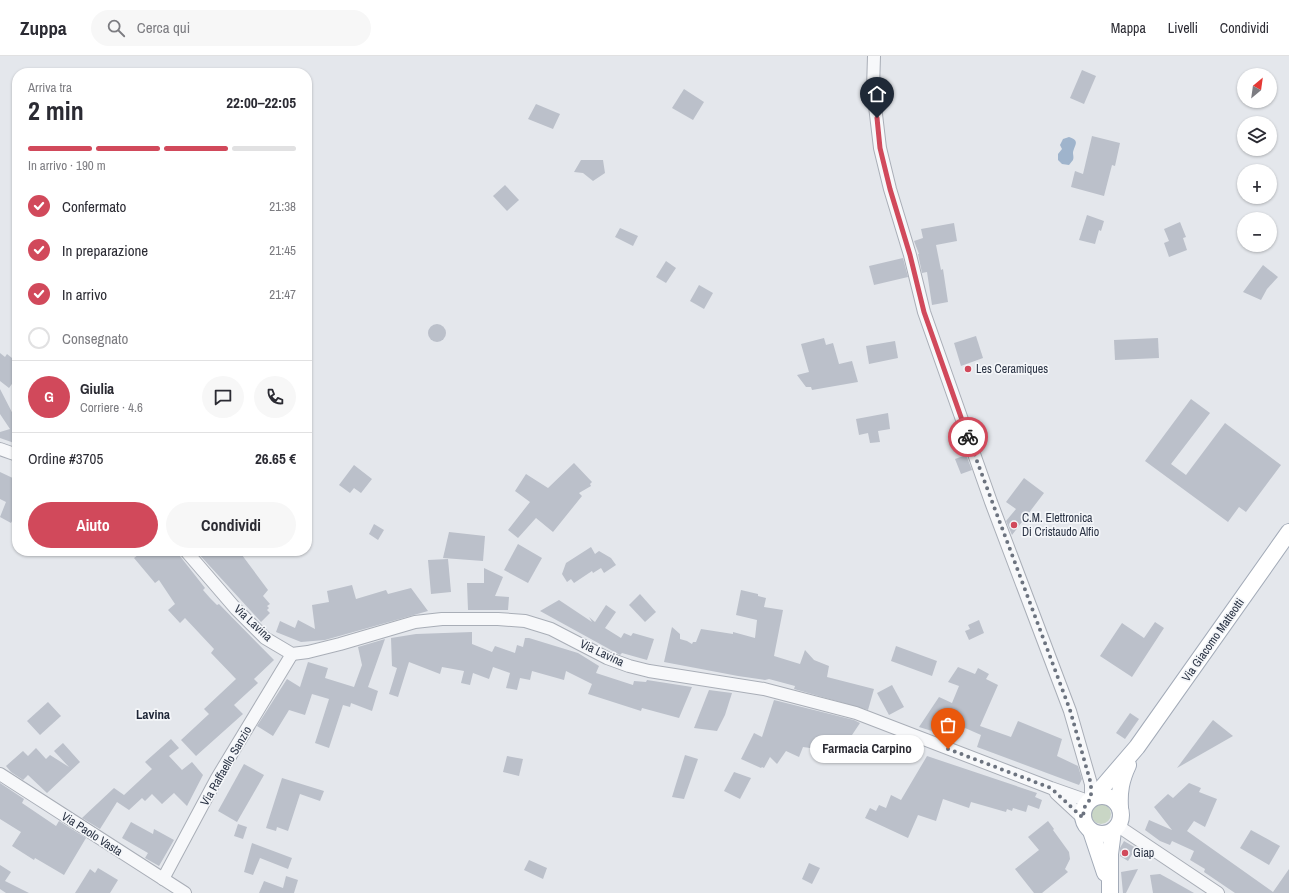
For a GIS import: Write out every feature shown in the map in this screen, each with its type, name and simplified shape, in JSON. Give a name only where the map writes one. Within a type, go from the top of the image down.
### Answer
[{"type":"main road","name":"Via Giacomo Matteotti","points":[[1137,747],[1289,532]]},
{"type":"main road","points":[[1109,889],[1097,844],[1087,824],[1084,808],[1137,747]]},
{"type":"main road","points":[[1109,889],[1110,854],[1116,828],[1122,817],[1120,808],[1120,792],[1122,779],[1137,747]]},
{"type":"main road","points":[[1091,799],[1099,795],[1110,796],[1120,808]]},
{"type":"main road","points":[[1087,824],[1100,834],[1116,828]]},
{"type":"street","points":[[874,56],[874,89],[880,148],[890,189],[910,255],[924,312],[991,502],[1070,710],[1091,784],[1091,799]]},
{"type":"street","points":[[0,449],[12,453]]},
{"type":"street","name":"Via Lavina","points":[[190,556],[236,609],[265,638],[292,654],[308,652],[340,644],[415,622],[442,619],[498,619],[525,621],[551,629],[607,658],[629,666],[649,671],[764,689],[856,713],[1051,788],[1091,799]]},
{"type":"street","name":"Via Raffaello Sanzio","points":[[163,879],[217,778],[292,654]]},
{"type":"street","name":"Via Paolo Vasta","points":[[0,774],[185,893]]},
{"type":"street","points":[[1051,788],[1087,824]]},
{"type":"street","points":[[1116,828],[1194,875],[1218,893]]},
{"type":"green space","points":[[1101,804],[1108,807],[1111,814],[1108,821],[1101,824],[1094,821],[1091,814],[1094,807]]},
{"type":"water","points":[[1069,137],[1075,140],[1076,144],[1073,153],[1073,160],[1069,165],[1062,164],[1058,160],[1058,154],[1062,149],[1060,145],[1063,139]]},
{"type":"building","points":[[1082,70],[1096,76],[1084,104],[1070,98]]},
{"type":"building","points":[[684,89],[704,102],[693,120],[672,108]]},
{"type":"building","points":[[536,104],[560,114],[553,129],[528,119]]},
{"type":"building","points":[[1092,136],[1120,143],[1115,166],[1112,165],[1104,196],[1071,187],[1075,171],[1083,174]]},
{"type":"building","points":[[581,160],[603,160],[605,173],[593,181],[583,173],[574,172]]},
{"type":"building","points":[[505,185],[519,200],[507,211],[493,196]]},
{"type":"building","points":[[1087,215],[1104,221],[1101,231],[1099,230],[1095,244],[1079,240]]},
{"type":"building","points":[[1180,222],[1186,237],[1183,238],[1187,250],[1169,257],[1164,243],[1169,241],[1164,229]]},
{"type":"building","points":[[954,223],[957,241],[936,245],[941,270],[943,269],[948,302],[932,305],[927,272],[922,273],[919,254],[914,241],[923,238],[921,229]]},
{"type":"building","points":[[620,228],[638,236],[633,246],[615,237]]},
{"type":"building","points":[[903,258],[908,277],[874,285],[869,266]]},
{"type":"building","points":[[666,261],[676,268],[666,283],[656,277]]},
{"type":"building","points":[[1263,265],[1278,277],[1267,289],[1261,300],[1243,292]]},
{"type":"building","points":[[699,285],[713,293],[704,309],[690,301]]},
{"type":"building","points":[[437,324],[443,327],[446,333],[443,339],[437,342],[431,339],[428,333],[431,327]]},
{"type":"building","points":[[976,336],[983,358],[961,366],[954,343]]},
{"type":"building","points":[[824,338],[826,345],[833,343],[839,364],[852,361],[858,382],[812,390],[811,387],[806,387],[797,375],[809,372],[801,344]]},
{"type":"building","points":[[1158,338],[1159,358],[1115,360],[1114,340]]},
{"type":"building","points":[[895,341],[898,358],[869,364],[866,346]]},
{"type":"building","points":[[0,353],[5,357],[7,354],[12,358],[12,384],[9,388],[0,381]]},
{"type":"building","points":[[0,389],[12,412],[12,442],[0,438],[0,432],[10,429],[0,414]]},
{"type":"building","points":[[1191,399],[1210,413],[1171,464],[1186,475],[1225,423],[1281,465],[1246,512],[1239,507],[1228,522],[1145,461]]},
{"type":"building","points":[[888,413],[890,429],[878,431],[880,442],[870,443],[868,433],[859,435],[856,419]]},
{"type":"building","points":[[966,455],[972,470],[961,474],[955,459]]},
{"type":"building","points":[[574,463],[592,482],[590,484],[591,486],[579,493],[582,496],[553,532],[536,518],[518,538],[508,530],[530,502],[515,491],[526,474],[548,488]]},
{"type":"building","points":[[354,465],[372,479],[361,493],[354,488],[350,493],[339,485]]},
{"type":"building","points":[[0,472],[12,478],[11,523],[0,517],[6,502],[0,499]]},
{"type":"building","points":[[1024,478],[1044,493],[1012,535],[1006,521],[1016,509],[1006,502]]},
{"type":"building","points":[[374,524],[384,530],[378,540],[369,534]]},
{"type":"building","points":[[449,532],[485,536],[483,561],[443,558]]},
{"type":"building","points":[[518,544],[542,558],[528,583],[504,570]]},
{"type":"building","points":[[591,547],[595,554],[599,551],[611,558],[616,565],[604,573],[601,568],[593,573],[592,571],[574,583],[571,579],[567,582],[562,574],[566,563]]},
{"type":"building","points":[[137,556],[180,556],[205,588],[203,590],[210,598],[217,605],[219,604],[274,660],[254,679],[258,683],[234,705],[243,714],[196,756],[181,740],[209,714],[204,709],[236,679],[211,653],[214,649],[185,618],[180,623],[168,610],[175,604],[159,580],[155,583],[134,558]]},
{"type":"building","points":[[201,556],[243,556],[268,590],[263,596],[270,604],[267,606],[269,608],[267,610],[270,613],[261,622]]},
{"type":"building","points":[[448,559],[451,592],[431,594],[428,560]]},
{"type":"building","points":[[484,568],[503,577],[495,596],[509,597],[508,610],[468,610],[467,583],[484,583]]},
{"type":"building","points":[[352,585],[356,599],[386,590],[388,594],[411,588],[428,611],[325,640],[301,642],[276,632],[280,621],[295,628],[298,620],[315,629],[312,605],[329,602],[327,591]]},
{"type":"building","points":[[741,590],[758,594],[758,596],[766,598],[764,607],[783,610],[774,656],[800,664],[805,650],[814,660],[829,666],[827,677],[874,689],[868,710],[794,689],[795,686],[769,679],[765,680],[738,676],[664,662],[672,627],[680,634],[680,639],[692,644],[693,642],[696,642],[701,629],[733,634],[733,632],[755,638],[757,620],[736,615]]},
{"type":"building","points":[[640,594],[656,612],[645,622],[629,605]]},
{"type":"building","points":[[559,600],[592,622],[589,617],[595,622],[606,605],[616,612],[605,628],[621,638],[624,633],[631,636],[633,633],[654,639],[647,660],[622,653],[620,655],[540,611]]},
{"type":"building","points":[[979,620],[984,633],[969,640],[965,631],[970,629],[968,625]]},
{"type":"building","points":[[1155,622],[1164,628],[1132,677],[1100,656],[1122,623],[1144,638]]},
{"type":"building","points":[[472,632],[472,644],[492,652],[495,646],[515,653],[517,645],[523,647],[525,638],[529,638],[578,653],[599,666],[596,673],[633,685],[634,681],[646,682],[647,680],[692,687],[679,718],[642,708],[641,711],[588,694],[592,684],[566,671],[564,680],[532,671],[530,680],[520,678],[517,690],[506,688],[510,673],[493,667],[489,679],[473,673],[470,685],[461,683],[464,671],[442,667],[440,674],[409,662],[398,697],[389,694],[397,668],[392,666],[391,638],[416,634]]},
{"type":"building","points":[[385,639],[368,687],[378,691],[372,711],[351,703],[350,707],[343,705],[329,748],[315,743],[329,699],[312,694],[305,715],[289,710],[273,736],[257,726],[287,679],[300,687],[308,662],[328,668],[325,678],[354,687],[362,665],[358,647]]},
{"type":"building","points":[[896,646],[937,661],[932,676],[891,661]]},
{"type":"building","points":[[958,667],[975,674],[978,668],[989,674],[986,679],[998,685],[980,726],[1011,737],[1018,721],[1062,739],[1057,756],[1078,766],[1082,779],[1079,785],[977,747],[981,735],[940,717],[932,731],[919,727],[939,697],[952,703],[959,686],[948,682]]},
{"type":"building","points":[[892,685],[904,707],[889,715],[877,693]]},
{"type":"building","points":[[709,690],[732,693],[725,715],[717,731],[694,728]]},
{"type":"building","points":[[774,700],[854,720],[860,723],[850,738],[843,736],[837,752],[803,747],[799,757],[786,751],[777,764],[770,757],[764,768],[761,768],[741,759],[754,733],[762,737]]},
{"type":"building","points":[[48,702],[61,716],[40,735],[27,721]]},
{"type":"building","points":[[1130,713],[1139,719],[1125,739],[1116,733]]},
{"type":"building","points":[[1213,720],[1233,736],[1177,768],[1209,725]]},
{"type":"building","points":[[171,739],[179,748],[169,756],[182,770],[192,762],[203,775],[187,806],[174,793],[162,804],[152,794],[145,801],[142,798],[129,810],[117,802],[100,829],[82,818],[114,788],[124,795],[152,769],[145,762]]},
{"type":"building","points":[[63,743],[80,762],[47,793],[28,775],[23,780],[11,772],[6,766],[23,751],[28,756],[36,748],[46,759],[50,755],[69,767],[54,751]]},
{"type":"building","points":[[685,755],[698,759],[684,799],[672,797]]},
{"type":"building","points":[[507,756],[523,759],[519,776],[503,772]]},
{"type":"building","points":[[927,756],[1037,793],[1035,797],[1042,800],[1039,809],[1028,805],[1026,812],[1013,808],[1012,811],[1007,809],[1006,812],[971,802],[969,808],[943,799],[936,821],[918,815],[908,838],[865,818],[870,808],[876,811],[879,805],[886,808],[891,795],[901,800]]},
{"type":"building","points":[[244,764],[264,775],[237,822],[218,811]]},
{"type":"building","points":[[734,772],[751,778],[740,799],[724,791]]},
{"type":"building","points":[[282,778],[324,791],[320,801],[300,794],[288,831],[277,827],[276,831],[266,828]]},
{"type":"building","points":[[0,783],[24,799],[22,803],[56,826],[59,821],[86,838],[64,875],[35,858],[34,860],[12,846],[21,832],[0,819]]},
{"type":"building","points":[[1189,783],[1201,788],[1199,792],[1217,799],[1205,827],[1194,821],[1187,831],[1273,892],[1289,869],[1289,893],[1235,893],[1204,872],[1205,869],[1190,860],[1194,851],[1172,841],[1170,845],[1160,841],[1145,830],[1149,820],[1172,830],[1154,807],[1168,794],[1173,798]]},
{"type":"building","points":[[1048,821],[1069,852],[1070,859],[1065,869],[1068,872],[1042,893],[1034,893],[1015,869],[1039,850],[1028,837]]},
{"type":"building","points":[[131,822],[153,834],[154,829],[174,840],[159,866],[145,858],[148,853],[122,838]]},
{"type":"building","points":[[238,824],[247,827],[243,839],[234,836]]},
{"type":"building","points":[[1251,830],[1280,846],[1269,865],[1240,848]]},
{"type":"building","points":[[1124,841],[1136,848],[1128,861],[1120,856],[1120,848]]},
{"type":"building","points":[[252,843],[292,858],[288,869],[260,858],[253,875],[244,872]]},
{"type":"building","points":[[529,860],[547,868],[543,879],[524,870]]},
{"type":"building","points":[[809,863],[820,868],[812,884],[802,879]]},
{"type":"building","points":[[0,865],[11,872],[5,881],[29,893],[6,893],[0,889]]},
{"type":"building","points":[[98,868],[118,880],[110,893],[75,893],[90,869],[95,873]]},
{"type":"building","points":[[1138,869],[1126,893],[1123,893],[1121,872]]},
{"type":"building","points":[[1160,874],[1194,893],[1153,893],[1150,875]]},
{"type":"building","points":[[286,876],[298,880],[294,893],[259,893],[264,881],[283,888]]},
{"type":"way so far","points":[[948,749],[1051,788],[1083,818],[1084,808],[1091,798],[1091,784],[1070,710],[991,502],[968,437]]},
{"type":"place","name":"Les Ceramiques","points":[[968,369]]},
{"type":"place","name":"C.M. Elettronica Di Cristaudo Alfio","points":[[1014,525]]},
{"type":"place","name":"Farmacia Carpino","points":[[948,749]]},
{"type":"place","name":"Giap","points":[[1125,853]]},
{"type":"district","name":"Lavina","points":[[153,714]]},
{"type":"route","points":[[877,118],[880,148],[890,189],[910,255],[924,312],[968,437]]}]
